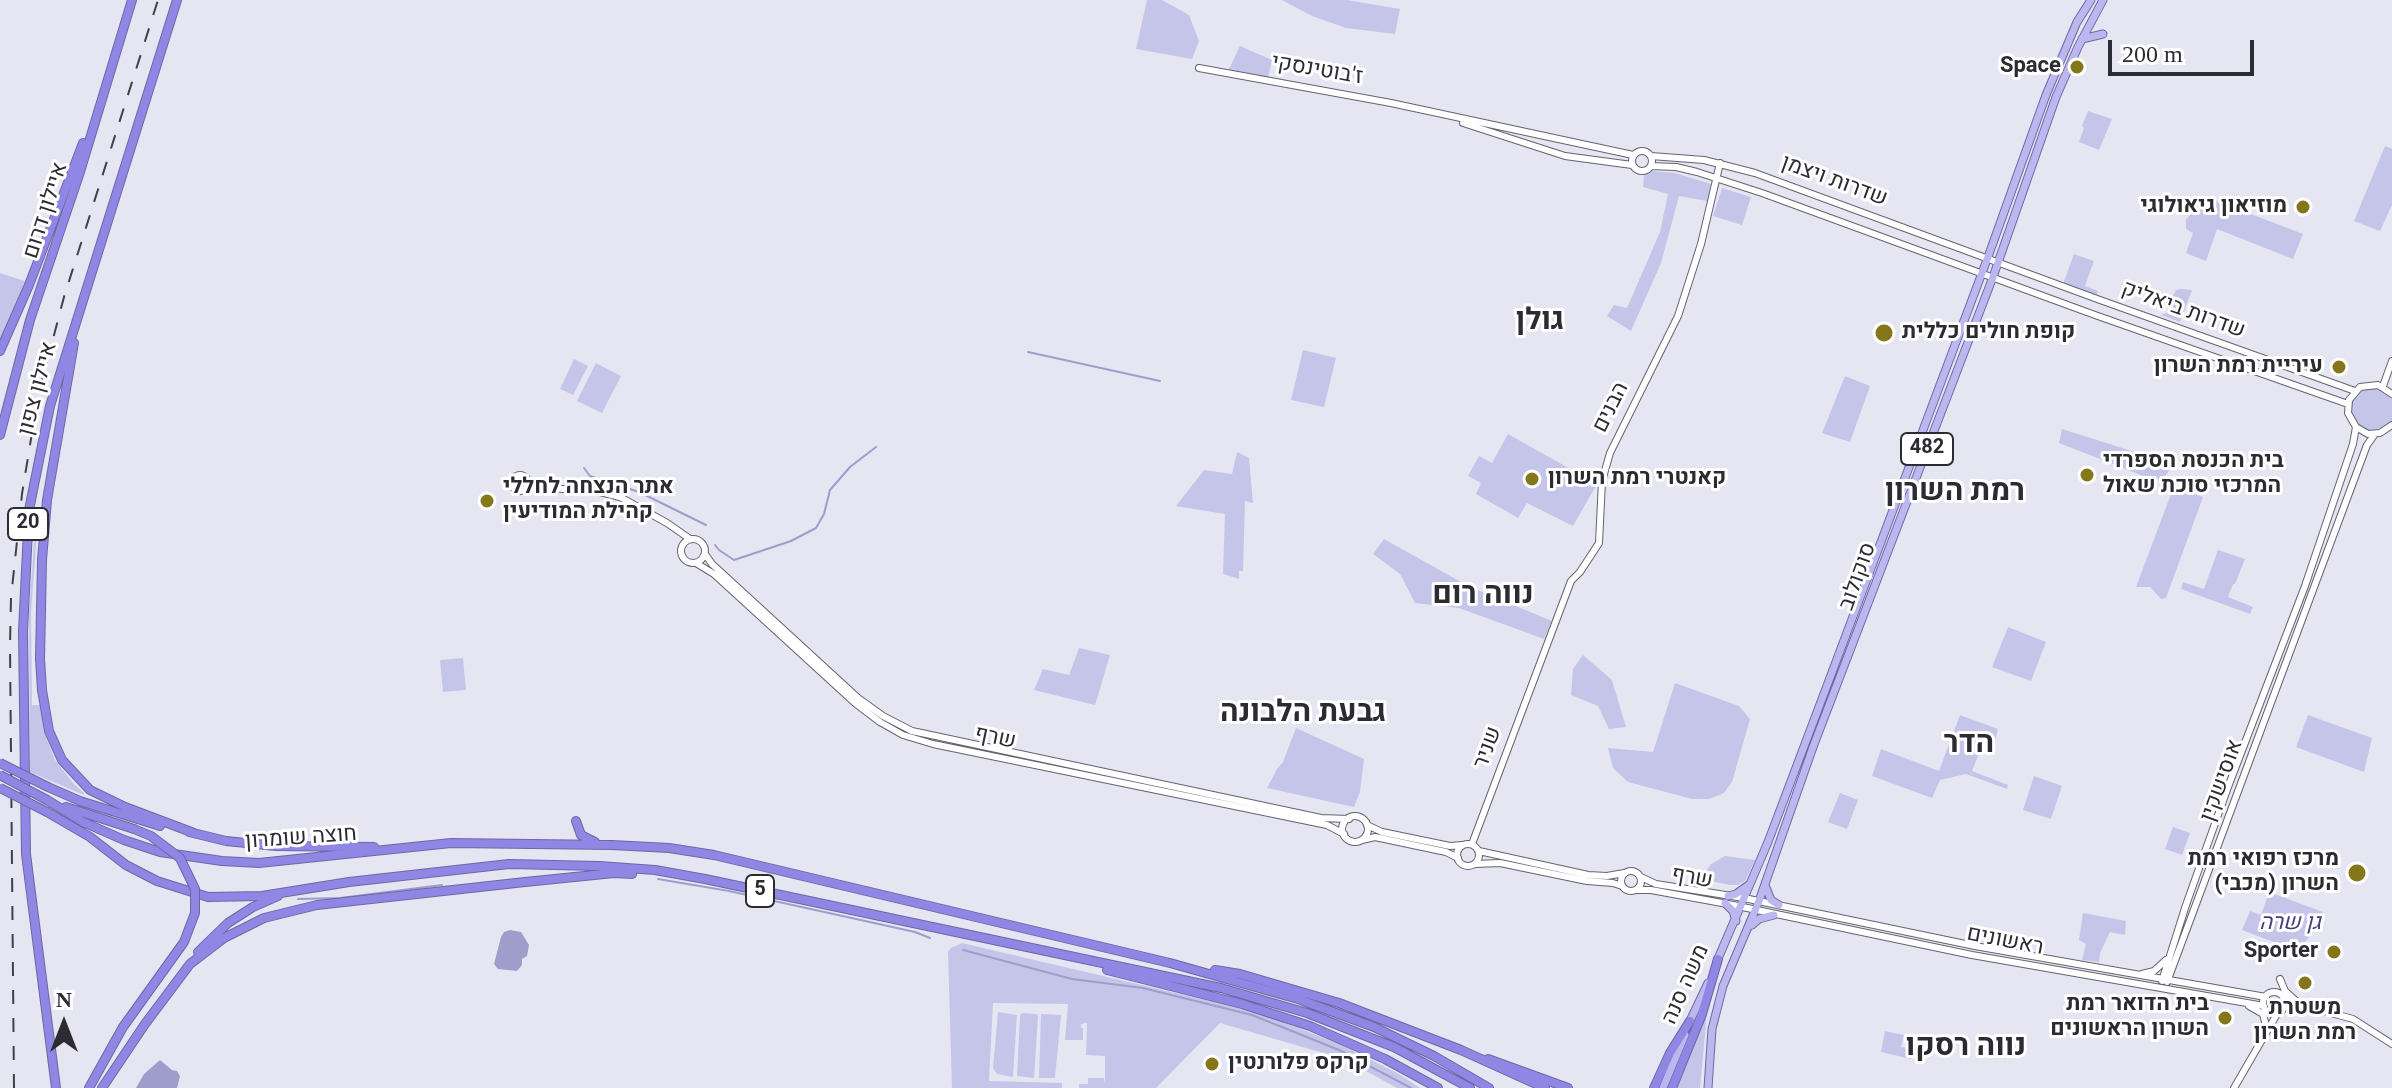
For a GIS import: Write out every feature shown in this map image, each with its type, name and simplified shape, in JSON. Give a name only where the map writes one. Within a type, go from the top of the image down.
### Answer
[{"type":"highway","name":"איילון דרום","points":[[0,435],[30,320],[79,175],[132,0]]},
{"type":"highway","name":"איילון צפון","points":[[56,1088],[26,854],[24,600],[29,510],[50,406],[177,0]]},
{"type":"highway","points":[[0,351],[29,285],[108,78]]},
{"type":"highway","points":[[84,295],[63,396],[47,500],[40,627],[46,718],[62,760],[90,790],[194,833]]},
{"type":"highway","points":[[0,763],[80,801],[226,841],[276,846],[366,848],[451,843]]},
{"type":"highway","name":"חוצה שומרון","points":[[0,775],[83,822],[124,840],[160,852],[222,861],[259,863],[451,843],[553,844]]},
{"type":"highway","name":"5","points":[[0,788],[90,837],[126,865],[157,881],[208,897],[239,897],[509,864],[655,870],[1221,988],[1307,1013],[1394,1047],[1470,1088]]},
{"type":"highway","points":[[49,800],[151,836],[180,858],[195,889],[195,913],[184,942],[123,1027],[89,1088]]},
{"type":"highway","points":[[553,844],[572,839],[576,821],[584,837],[612,845]]},
{"type":"highway","name":"5","points":[[553,844],[669,848],[714,855],[1170,963],[1298,999],[1374,1027],[1489,1088]]},
{"type":"highway","points":[[102,1088],[190,964],[224,938],[264,918],[291,910],[614,873],[705,879]]},
{"type":"highway","points":[[170,991],[187,965],[228,923],[253,907],[292,891]]},
{"type":"highway","points":[[983,938],[1242,1004],[1310,1026],[1385,1059],[1434,1086]]},
{"type":"highway","points":[[1672,1088],[1702,1014],[1718,959]]},
{"type":"highway","points":[[1170,963],[1240,974],[1326,999],[1568,1088]]},
{"type":"highway","points":[[1654,1088],[1670,1053],[1690,1021]]},
{"type":"highway","points":[[1461,1050],[1545,1088]]},
{"type":"main road","name":"סוקולוב","points":[[1744,898],[1981,276],[2046,95],[2077,22],[2091,0]]},
{"type":"main road","name":"סוקולוב","points":[[1759,901],[1813,747],[1999,261],[2056,97],[2103,0]]},
{"type":"main road","points":[[2082,39],[2103,34]]},
{"type":"main road","points":[[1972,269],[1981,276]]},
{"type":"main road","points":[[1736,921],[1726,900],[1751,882]]},
{"type":"main road","points":[[1765,885],[1771,900],[1779,905]]},
{"type":"main road","name":"משה סנה","points":[[1663,1088],[1744,898]]},
{"type":"main road","name":"משה סנה","points":[[1708,1088],[1716,1009],[1759,901]]},
{"type":"main road","points":[[1748,930],[1759,919],[1774,915]]},
{"type":"street","name":"ז'בוטינסקי","points":[[1199,68],[1391,103],[1633,155]]},
{"type":"street","name":"ז'בוטינסקי","points":[[1429,112],[1565,156],[1632,165]]},
{"type":"street","points":[[1643,150],[1651,156],[1651,166],[1643,171],[1632,165],[1633,155],[1643,150]]},
{"type":"street","name":"שדרות ויצמן","points":[[1651,156],[1686,157],[1720,163],[1789,184],[1999,261]]},
{"type":"street","name":"הבנים","points":[[1539,665],[1571,581],[1599,543],[1602,481],[1610,453],[1678,316],[1701,244],[1720,163]]},
{"type":"street","name":"שדרות ויצמן","points":[[1651,166],[1676,167],[1717,180],[1828,216],[1972,269]]},
{"type":"street","name":"שדרות ביאליק","points":[[1999,261],[2355,391]]},
{"type":"street","points":[[1981,276],[1993,277]]},
{"type":"street","name":"שדרות ביאליק","points":[[1993,277],[2348,404]]},
{"type":"street","points":[[2383,386],[2392,361]]},
{"type":"street","points":[[2392,394],[2383,386],[2366,385],[2355,391],[2348,404],[2348,413],[2356,427],[2368,434],[2385,431],[2392,425]]},
{"type":"street","name":"אוסישקין","points":[[2165,980],[2169,957],[2228,787],[2305,586],[2356,427]]},
{"type":"street","name":"אוסישקין","points":[[2162,988],[2367,445],[2375,434]]},
{"type":"street","points":[[527,486],[600,492],[620,497],[673,527],[690,539],[702,542],[705,554],[696,563],[685,560],[681,554],[680,539],[673,527]]},
{"type":"street","points":[[681,548],[690,539]]},
{"type":"street","name":"שרף","points":[[705,554],[712,564],[858,698],[912,731],[1321,818],[1349,819]]},
{"type":"street","name":"שרף","points":[[696,563],[714,574],[855,703],[903,735],[933,744],[1327,825],[1344,834]]},
{"type":"street","name":"שניר","points":[[1472,844],[1539,665]]},
{"type":"street","points":[[2228,787],[2235,800]]},
{"type":"street","points":[[1359,817],[1367,825],[1382,832],[1450,846],[1472,844],[1479,851],[1588,875],[1634,872],[1641,877],[1642,883],[1636,890],[1628,890],[1613,883],[1587,881],[1500,863],[1465,865],[1446,852],[1375,837],[1351,841],[1344,834],[1343,827],[1349,819],[1359,817]]},
{"type":"street","points":[[1362,840],[1367,835],[1367,825]]},
{"type":"street","points":[[1458,858],[1462,845]]},
{"type":"street","points":[[1475,864],[1479,851]]},
{"type":"street","points":[[1622,886],[1624,873]]},
{"type":"street","name":"שרף","points":[[1641,877],[1741,907]]},
{"type":"street","name":"שרף","points":[[1636,890],[1726,900],[1744,898]]},
{"type":"street","name":"ראשונים","points":[[1744,898],[1975,946],[2266,997]]},
{"type":"street","name":"ראשונים","points":[[1741,907],[1972,955],[2265,1008]]},
{"type":"street","points":[[2139,975],[2154,971],[2169,957]]},
{"type":"street","points":[[2280,979],[2285,991],[2303,1005]]},
{"type":"street","points":[[2265,1035],[2266,997],[2275,992],[2303,1005],[2353,1019],[2392,1044]]},
{"type":"street","points":[[2234,1088],[2285,1004],[2283,997]]},
{"type":"street","points":[[2238,1001],[2260,1011],[2266,1026]]},
{"type":"street","points":[[2280,1012],[2287,1007],[2303,1005]]},
{"type":"street","points":[[2265,1008],[2280,1012]]},
{"type":"green space","points":[[1147,0],[1162,0],[1189,15],[1199,41],[1192,59],[1136,49]]},
{"type":"green space","points":[[1282,0],[1347,0],[1400,9],[1395,34],[1346,28],[1312,16]]},
{"type":"green space","points":[[1240,46],[1272,60],[1268,78],[1228,71]]},
{"type":"green space","points":[[2088,111],[2112,119],[2099,150],[2079,142]]},
{"type":"green space","points":[[2385,146],[2392,149],[2392,205],[2380,231],[2354,221]]},
{"type":"green space","points":[[1652,171],[1675,173],[1711,184],[1707,201],[1679,196],[1661,263],[1631,331],[1607,316],[1614,305],[1627,308],[1660,232],[1668,194],[1643,187],[1644,174]]},
{"type":"green space","points":[[1722,188],[1751,197],[1742,225],[1713,216]]},
{"type":"green space","points":[[2204,196],[2303,234],[2293,259],[2217,229],[2206,261],[2186,253],[2193,233],[2186,229],[2186,220]]},
{"type":"green space","points":[[2074,254],[2094,261],[2085,286],[2098,291],[2096,296],[2063,284]]},
{"type":"green space","points":[[0,273],[25,281],[0,341]]},
{"type":"green space","points":[[2176,290],[2192,290],[2180,322],[2161,315],[2171,311],[2173,295]]},
{"type":"green space","points":[[1303,350],[1336,358],[1324,407],[1291,400]]},
{"type":"green space","points":[[574,359],[588,366],[573,395],[560,389]]},
{"type":"green space","points":[[596,363],[621,376],[602,413],[577,401]]},
{"type":"green space","points":[[1845,376],[1870,386],[1850,442],[1822,433]]},
{"type":"green space","points":[[2372,384],[2392,394],[2392,425],[2375,434],[2356,427],[2348,404],[2355,391]]},
{"type":"green space","points":[[2062,429],[2173,464],[2164,479],[2151,479],[2059,443]]},
{"type":"green space","name":"קאנטרי רמת השרון","points":[[1508,434],[1597,484],[1573,526],[1527,503],[1518,518],[1476,494],[1481,483],[1468,476],[1479,456],[1492,463]]},
{"type":"green space","points":[[1237,452],[1249,458],[1253,503],[1245,501],[1243,571],[1239,571],[1239,579],[1223,574],[1225,514],[1176,506],[1204,470],[1232,474]]},
{"type":"green space","points":[[2174,486],[2203,497],[2166,598],[2161,599],[2150,587],[2136,587]]},
{"type":"green space","points":[[39,504],[31,613],[32,705],[40,705],[44,731],[55,760],[84,795],[30,772],[29,613]]},
{"type":"green space","points":[[1384,539],[1470,587],[1552,621],[1544,639],[1459,608],[1415,603],[1400,574],[1373,554]]},
{"type":"green space","points":[[2218,550],[2245,559],[2228,597],[2253,607],[2250,614],[2181,589],[2183,582],[2204,589]]},
{"type":"green space","points":[[2008,627],[2046,642],[2031,681],[1992,667]]},
{"type":"green space","points":[[1079,648],[1110,655],[1095,705],[1034,690],[1043,669],[1069,675]]},
{"type":"green space","points":[[1583,655],[1612,680],[1626,727],[1609,729],[1598,706],[1571,695],[1573,669]]},
{"type":"green space","points":[[463,658],[466,690],[443,692],[440,660]]},
{"type":"green space","points":[[1675,683],[1739,706],[1750,719],[1732,782],[1724,793],[1709,799],[1692,799],[1628,782],[1613,768],[1608,748],[1653,752]]},
{"type":"green space","points":[[1960,715],[1998,729],[1993,749],[1982,746],[1972,771],[2008,785],[2007,789],[1966,774],[1940,780],[1932,798],[1872,776],[1881,749],[1939,771]]},
{"type":"green space","points":[[2308,715],[2372,738],[2364,772],[2296,747]]},
{"type":"green space","points":[[1296,728],[1364,759],[1360,792],[1354,807],[1267,788],[1283,762]]},
{"type":"green space","points":[[2034,776],[2062,786],[2051,819],[2023,810]]},
{"type":"green space","points":[[1840,793],[1858,800],[1847,829],[1828,822]]},
{"type":"green space","points":[[2173,827],[2190,833],[2182,855],[2165,849]]},
{"type":"green space","points":[[1725,856],[1755,860],[1745,881],[1730,885],[1701,879],[1711,864]]},
{"type":"green space","name":"גן שרה","points":[[2269,892],[2323,912],[2323,922],[2297,951],[2242,930],[2250,911],[2261,915]]},
{"type":"green space","points":[[2083,913],[2126,921],[2125,935],[2110,932],[2099,962],[2082,960],[2086,944],[2079,940]]},
{"type":"green space","points":[[962,943],[1270,1017],[1339,1044],[1420,1088],[1397,1088],[1344,1059],[1220,1023],[1156,1088],[1079,1088],[1079,1084],[1088,1084],[1088,1078],[1104,1078],[1105,1084],[1105,1056],[1086,1055],[1087,1023],[1081,1024],[1083,1040],[1065,1040],[1068,1004],[993,1003],[989,1081],[1062,1083],[1062,1088],[952,1088],[948,952]]},
{"type":"green space","points":[[998,1012],[1017,1015],[1013,1077],[997,1074],[993,1068]]},
{"type":"green space","points":[[1022,1013],[1038,1016],[1034,1078],[1017,1076]]},
{"type":"green space","points":[[1707,1013],[1700,1088],[1677,1088]]},
{"type":"green space","points":[[1041,1014],[1061,1015],[1055,1078],[1039,1078]]},
{"type":"green space","points":[[1885,1031],[1904,1035],[1901,1047],[1913,1049],[1911,1059],[1881,1052]]},
{"type":"shaded area","points":[[510,930],[521,932],[529,945],[527,956],[522,959],[517,971],[498,969],[494,964],[501,937]]},
{"type":"shaded area","points":[[160,1060],[177,1071],[180,1076],[177,1088],[136,1088],[144,1074]]},
{"type":"waterway","points":[[1028,352],[1160,381]]},
{"type":"waterway","points":[[715,545],[734,560],[791,541],[816,528],[824,514],[830,490],[850,467],[876,447]]},
{"type":"waterway","points":[[584,468],[590,476],[639,492],[706,525]]},
{"type":"waterway","points":[[658,879],[729,891],[915,932],[930,938]]},
{"type":"waterway","points":[[298,899],[340,898],[442,885]]},
{"type":"waterway","points":[[963,950],[1072,979],[1143,988],[1252,1015],[1339,1050],[1411,1088]]},
{"type":"railway","points":[[14,1088],[10,646],[11,598],[22,494],[38,396],[64,297],[158,0]]},
{"type":"place","name":"Space","points":[[2077,67]]},
{"type":"place","name":"מוזיאון גיאולוגי","points":[[2303,207]]},
{"type":"place","name":"קופת חולים כללית","points":[[1884,333]]},
{"type":"place","name":"עיריית רמת השרון","points":[[2339,367]]},
{"type":"place","name":"בית הכנסת הספרדי המרכזי סוכת שאול","points":[[2087,475]]},
{"type":"place","name":"קאנטרי רמת השרון","points":[[1532,479]]},
{"type":"place","name":"אתר הנצחה לחללי קהילת המודיעין","points":[[487,501]]},
{"type":"place","name":"מרכז רפואי רמת השרון (מכבי)","points":[[2357,873]]},
{"type":"place","name":"Sporter","points":[[2334,952]]},
{"type":"place","name":"משטרת רמת השרון","points":[[2305,983]]},
{"type":"place","name":"בית הדואר רמת השרון הראשונים","points":[[2225,1018]]},
{"type":"place","name":"קרקס פלורנטין","points":[[1212,1064]]},
{"type":"district","name":"גולן","points":[[1540,323]]},
{"type":"district","name":"רמת השרון","points":[[1955,494]]},
{"type":"district","name":"נווה רום","points":[[1483,597]]},
{"type":"district","name":"גבעת הלבונה","points":[[1303,715]]},
{"type":"district","name":"הדר","points":[[1969,746]]},
{"type":"district","name":"נווה רסקו","points":[[1966,1049]]}]
